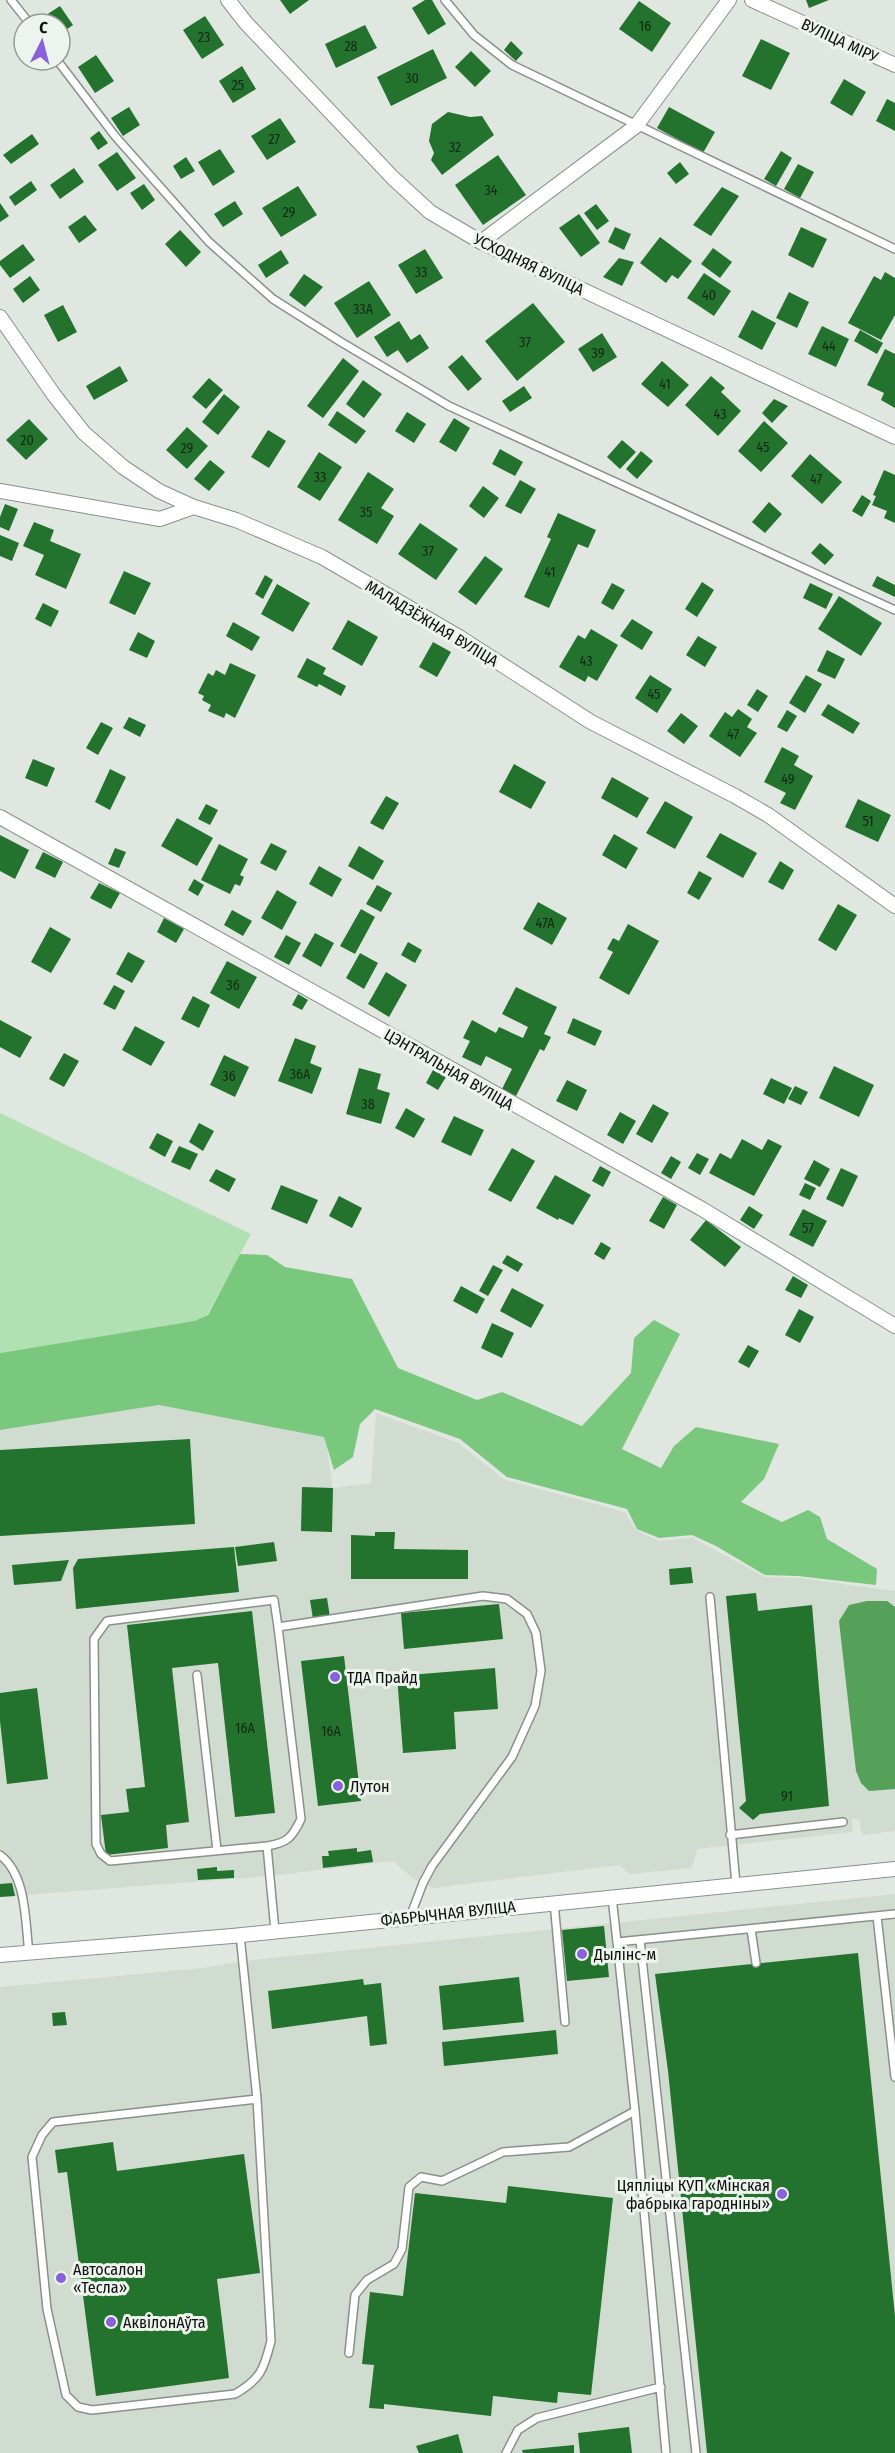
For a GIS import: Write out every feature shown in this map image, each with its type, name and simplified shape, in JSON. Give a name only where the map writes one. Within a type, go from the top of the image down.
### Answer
[{"type":"street","name":"УСХОДНЯЯ ВУЛІЦА","points":[[228,0],[246,23],[393,178],[430,212],[481,242],[895,437]]},
{"type":"street","points":[[481,242],[636,126],[729,0]]},
{"type":"street","name":"ВУЛІЦА МІРУ","points":[[752,0],[895,65]]},
{"type":"street","name":"МАЛАДЗЁЖНАЯ ВУЛІЦА","points":[[0,317],[84,433],[123,467],[159,491],[194,507],[246,524],[322,557],[459,638],[591,722],[735,795],[768,815],[895,906]]},
{"type":"street","points":[[0,491],[160,519],[194,507]]},
{"type":"street","name":"ЦЭНТРАЛЬНАЯ ВУЛІЦА","points":[[0,817],[702,1209],[895,1326]]},
{"type":"street","name":"ФАБРЫЧНАЯ ВУЛІЦА","points":[[0,1955],[240,1935],[895,1869]]},
{"type":"lane","points":[[11,0],[20,12]]},
{"type":"lane","points":[[445,0],[474,35],[512,65],[895,249]]},
{"type":"lane","points":[[66,72],[115,136],[209,242],[273,299],[449,406],[895,610]]},
{"type":"lane","points":[[278,1627],[483,1596],[507,1599],[526,1614],[536,1633],[541,1671],[535,1706],[512,1757],[432,1866],[423,1883],[411,1917]]},
{"type":"lane","points":[[710,1597],[736,1884]]},
{"type":"lane","points":[[274,1600],[301,1819],[294,1833],[282,1844],[267,1846],[110,1861],[101,1854],[96,1844],[94,1639],[107,1621],[274,1600]]},
{"type":"lane","points":[[197,1675],[217,1850]]},
{"type":"lane","points":[[730,1835],[843,1822]]},
{"type":"lane","points":[[267,1846],[275,1931]]},
{"type":"lane","points":[[0,1855],[10,1862],[22,1895],[29,1953]]},
{"type":"lane","points":[[612,1897],[635,2112],[666,2453]]},
{"type":"lane","points":[[554,1902],[565,2022]]},
{"type":"lane","points":[[617,1942],[895,1914]]},
{"type":"lane","points":[[877,1916],[895,2077]]},
{"type":"lane","points":[[751,1929],[756,1963]]},
{"type":"lane","points":[[240,1935],[257,2099],[271,2342],[264,2370],[250,2386],[235,2394],[92,2410],[78,2408],[66,2395],[47,2309],[33,2157],[42,2135],[53,2122],[257,2099]]},
{"type":"lane","points":[[640,1940],[696,2453]]},
{"type":"lane","points":[[349,2353],[355,2295],[367,2280],[394,2264],[402,2249],[409,2187],[421,2178],[442,2181],[502,2152],[569,2148],[635,2112]]},
{"type":"lane","points":[[506,2453],[518,2430],[537,2418],[661,2387]]},
{"type":"shaded area","points":[[0,1113],[251,1234],[207,1315],[194,1321],[0,1353]]},
{"type":"shaded area","points":[[240,1254],[267,1255],[285,1267],[352,1279],[398,1368],[477,1400],[502,1392],[582,1426],[631,1373],[634,1338],[654,1320],[680,1334],[622,1449],[661,1468],[674,1446],[696,1427],[779,1444],[764,1479],[741,1502],[782,1522],[808,1510],[820,1517],[827,1539],[877,1569],[876,1585],[798,1576],[765,1575],[716,1546],[692,1535],[659,1538],[637,1529],[627,1509],[507,1477],[460,1439],[375,1409],[360,1424],[353,1457],[334,1470],[324,1437],[159,1405],[0,1430],[0,1353],[194,1321],[208,1315]]},
{"type":"shaded area","points":[[159,1405],[325,1437],[333,1488],[371,1483],[376,1413],[458,1443],[505,1480],[625,1512],[636,1530],[659,1541],[693,1538],[765,1577],[799,1578],[895,1591],[895,1831],[862,1835],[859,1819],[852,1819],[853,1832],[697,1849],[692,1868],[629,1874],[620,1865],[434,1888],[413,1879],[393,1861],[270,1876],[0,1897],[0,1430]]},
{"type":"shaded area","points":[[867,1601],[887,1601],[895,1607],[895,1789],[869,1791],[861,1783],[856,1771],[839,1621],[849,1605]]},
{"type":"shaded area","points":[[895,1894],[895,2453],[0,2453],[0,1987],[202,1968],[243,1961]]},
{"type":"building","points":[[280,0],[309,0],[290,14]]},
{"type":"building","points":[[425,0],[432,0],[446,24],[428,35],[412,8]]},
{"type":"building","points":[[806,0],[829,0],[809,8]]},
{"type":"building","points":[[639,1],[671,23],[652,52],[619,29]]},
{"type":"building","points":[[60,6],[64,12],[51,12]]},
{"type":"building","points":[[205,16],[224,45],[202,59],[183,30]]},
{"type":"building","points":[[365,25],[377,48],[336,68],[325,44]]},
{"type":"building","points":[[761,39],[790,53],[771,90],[742,76]]},
{"type":"building","points":[[511,41],[523,53],[516,61],[504,50]]},
{"type":"building","points":[[433,49],[447,78],[391,106],[377,77]]},
{"type":"building","points":[[471,51],[491,71],[475,87],[455,67]]},
{"type":"building","points":[[96,55],[114,81],[95,93],[78,67]]},
{"type":"building","points":[[242,66],[256,89],[233,103],[219,81]]},
{"type":"building","points":[[844,79],[866,92],[852,116],[830,103]]},
{"type":"building","points":[[887,99],[895,103],[895,131],[876,121]]},
{"type":"building","points":[[129,107],[140,125],[123,136],[111,118]]},
{"type":"building","points":[[669,107],[715,132],[703,153],[657,128]]},
{"type":"building","points":[[448,112],[470,117],[482,116],[494,135],[442,175],[431,160],[434,153],[429,141],[432,124]]},
{"type":"building","points":[[280,118],[296,142],[267,160],[251,136]]},
{"type":"building","points":[[99,131],[108,143],[98,150],[90,138]]},
{"type":"building","points":[[32,134],[39,144],[11,164],[3,155]]},
{"type":"building","points":[[220,149],[235,172],[213,186],[198,162]]},
{"type":"building","points":[[781,151],[792,158],[776,186],[764,179]]},
{"type":"building","points":[[117,152],[136,178],[117,191],[98,165]]},
{"type":"building","points":[[498,155],[526,195],[483,225],[455,185]]},
{"type":"building","points":[[186,157],[195,171],[181,179],[173,166]]},
{"type":"building","points":[[680,162],[689,174],[676,184],[667,173]]},
{"type":"building","points":[[798,164],[814,172],[800,198],[784,189]]},
{"type":"building","points":[[74,168],[84,182],[60,199],[50,185]]},
{"type":"building","points":[[31,181],[37,190],[15,206],[9,197]]},
{"type":"building","points":[[144,184],[155,200],[142,210],[130,193]]},
{"type":"building","points":[[298,186],[317,215],[281,237],[262,208]]},
{"type":"building","points":[[722,187],[739,196],[711,236],[693,225]]},
{"type":"building","points":[[235,201],[243,214],[223,227],[214,214]]},
{"type":"building","points":[[0,203],[9,216],[0,222]]},
{"type":"building","points":[[596,204],[609,221],[597,230],[584,213]]},
{"type":"building","points":[[579,214],[600,243],[581,257],[559,228]]},
{"type":"building","points":[[85,215],[97,230],[79,243],[68,227]]},
{"type":"building","points":[[615,227],[631,234],[624,250],[608,242]]},
{"type":"building","points":[[801,227],[827,239],[813,268],[788,255]]},
{"type":"building","points":[[180,230],[201,252],[186,267],[165,244]]},
{"type":"building","points":[[660,237],[692,261],[678,279],[672,275],[666,283],[640,263]]},
{"type":"building","points":[[23,244],[35,260],[10,278],[0,265],[0,261]]},
{"type":"building","points":[[713,248],[732,262],[720,278],[701,264]]},
{"type":"building","points":[[425,249],[443,278],[416,294],[398,265]]},
{"type":"building","points":[[281,250],[289,263],[266,278],[258,265]]},
{"type":"building","points":[[619,258],[634,262],[622,286],[603,277]]},
{"type":"building","points":[[885,272],[895,278],[895,315],[881,340],[848,323],[874,276],[881,280]]},
{"type":"building","points":[[704,273],[731,291],[714,316],[687,298]]},
{"type":"building","points":[[304,274],[323,287],[305,307],[289,295]]},
{"type":"building","points":[[30,276],[40,290],[23,303],[13,289]]},
{"type":"building","points":[[369,281],[391,315],[357,338],[334,303]]},
{"type":"building","points":[[789,292],[809,302],[797,328],[776,318]]},
{"type":"building","points":[[533,303],[565,342],[517,381],[485,341]]},
{"type":"building","points":[[63,305],[77,332],[58,342],[44,315]]},
{"type":"building","points":[[752,310],[776,323],[762,350],[738,337]]},
{"type":"building","points":[[399,321],[411,340],[420,334],[429,348],[407,363],[398,350],[387,357],[374,337]]},
{"type":"building","points":[[822,326],[849,339],[836,367],[808,354]]},
{"type":"building","points":[[860,330],[883,343],[877,354],[854,341]]},
{"type":"building","points":[[602,333],[617,357],[593,372],[578,349]]},
{"type":"building","points":[[885,349],[895,354],[895,408],[881,400],[884,393],[867,385]]},
{"type":"building","points":[[462,355],[482,379],[468,391],[448,367]]},
{"type":"building","points":[[343,358],[359,371],[323,418],[307,406]]},
{"type":"building","points":[[662,361],[689,385],[668,407],[641,384]]},
{"type":"building","points":[[120,366],[128,381],[94,400],[86,386]]},
{"type":"building","points":[[711,376],[725,388],[721,392],[741,411],[718,436],[685,405]]},
{"type":"building","points":[[209,378],[223,390],[206,409],[192,397]]},
{"type":"building","points":[[363,380],[382,394],[364,418],[346,404]]},
{"type":"building","points":[[524,386],[532,398],[510,412],[502,401]]},
{"type":"building","points":[[224,394],[240,407],[218,435],[202,422]]},
{"type":"building","points":[[774,399],[788,406],[772,423],[762,413]]},
{"type":"building","points":[[337,411],[366,431],[356,444],[328,425]]},
{"type":"building","points":[[407,412],[426,424],[414,443],[395,431]]},
{"type":"building","points":[[454,418],[470,428],[456,452],[439,442]]},
{"type":"building","points":[[29,419],[48,439],[26,460],[6,440]]},
{"type":"building","points":[[764,421],[788,443],[761,472],[738,451]]},
{"type":"building","points":[[187,427],[208,446],[187,469],[166,450]]},
{"type":"building","points":[[268,430],[286,441],[269,468],[251,457]]},
{"type":"building","points":[[622,440],[636,452],[620,469],[607,457]]},
{"type":"building","points":[[500,449],[523,462],[515,476],[492,464]]},
{"type":"building","points":[[641,451],[653,461],[637,479],[626,469]]},
{"type":"building","points":[[319,452],[342,467],[320,501],[297,487]]},
{"type":"building","points":[[810,454],[842,482],[822,504],[791,476]]},
{"type":"building","points":[[210,460],[225,472],[209,491],[194,479]]},
{"type":"building","points":[[884,470],[895,475],[895,523],[884,518],[887,511],[872,505],[876,496],[873,495]]},
{"type":"building","points":[[368,472],[394,489],[381,508],[394,516],[377,544],[338,520]]},
{"type":"building","points":[[520,480],[536,489],[521,514],[505,506]]},
{"type":"building","points":[[483,486],[499,498],[484,518],[469,506]]},
{"type":"building","points":[[862,495],[871,501],[862,517],[852,511]]},
{"type":"building","points":[[769,502],[782,514],[765,533],[752,522]]},
{"type":"building","points":[[5,504],[18,509],[9,531],[0,527],[0,517]]},
{"type":"building","points":[[558,513],[596,530],[588,548],[578,544],[549,608],[524,597],[551,539],[547,537]]},
{"type":"building","points":[[34,522],[54,530],[50,541],[81,554],[66,589],[35,575],[44,555],[23,546]]},
{"type":"building","points":[[420,523],[458,549],[436,580],[398,554]]},
{"type":"building","points":[[0,535],[19,543],[12,561],[0,556]]},
{"type":"building","points":[[820,543],[834,555],[825,565],[811,553]]},
{"type":"building","points":[[485,556],[503,569],[476,605],[458,592]]},
{"type":"building","points":[[124,571],[151,583],[135,615],[109,603]]},
{"type":"building","points":[[265,575],[273,580],[263,599],[255,594]]},
{"type":"building","points":[[877,576],[895,585],[895,597],[872,586]]},
{"type":"building","points":[[702,582],[714,590],[697,617],[685,609]]},
{"type":"building","points":[[612,583],[625,590],[613,610],[601,603]]},
{"type":"building","points":[[810,583],[833,594],[826,609],[803,598]]},
{"type":"building","points":[[277,584],[310,603],[293,632],[261,614]]},
{"type":"building","points":[[839,596],[882,623],[861,656],[818,629]]},
{"type":"building","points":[[43,603],[59,611],[51,627],[35,619]]},
{"type":"building","points":[[632,619],[653,632],[642,650],[620,636]]},
{"type":"building","points":[[348,620],[378,637],[362,666],[332,649]]},
{"type":"building","points":[[233,622],[260,637],[252,651],[226,636]]},
{"type":"building","points":[[591,629],[618,645],[597,681],[588,676],[585,682],[559,667],[578,635],[585,639]]},
{"type":"building","points":[[138,632],[155,641],[147,658],[129,650]]},
{"type":"building","points":[[698,636],[717,647],[705,667],[686,655]]},
{"type":"building","points":[[433,642],[451,652],[437,677],[419,667]]},
{"type":"building","points":[[827,650],[845,659],[835,679],[817,671]]},
{"type":"building","points":[[307,658],[326,668],[323,674],[346,686],[341,696],[319,684],[317,687],[297,677]]},
{"type":"building","points":[[230,663],[256,675],[235,718],[226,713],[224,718],[208,711],[211,705],[202,700],[204,696],[198,693],[208,673],[213,676],[216,670],[225,675]]},
{"type":"building","points":[[650,675],[672,689],[657,713],[635,698]]},
{"type":"building","points":[[806,675],[822,684],[805,713],[789,703]]},
{"type":"building","points":[[757,689],[768,696],[758,712],[747,705]]},
{"type":"building","points":[[828,704],[860,723],[853,734],[821,715]]},
{"type":"building","points":[[738,709],[752,719],[747,727],[757,733],[740,757],[709,736],[725,712],[732,717]]},
{"type":"building","points":[[787,710],[797,716],[787,732],[777,727]]},
{"type":"building","points":[[681,713],[698,726],[684,744],[667,731]]},
{"type":"building","points":[[129,717],[146,725],[140,737],[123,728]]},
{"type":"building","points":[[101,722],[113,728],[98,755],[86,748]]},
{"type":"building","points":[[782,747],[799,756],[794,765],[813,776],[795,810],[780,803],[786,793],[764,782]]},
{"type":"building","points":[[33,759],[55,768],[47,787],[25,778]]},
{"type":"building","points":[[514,764],[546,782],[531,809],[499,792]]},
{"type":"building","points":[[110,769],[126,777],[110,810],[95,802]]},
{"type":"building","points":[[612,777],[649,798],[637,818],[601,798]]},
{"type":"building","points":[[386,796],[399,803],[383,830],[370,823]]},
{"type":"building","points":[[858,799],[891,815],[878,842],[845,827]]},
{"type":"building","points":[[665,801],[693,817],[675,849],[646,833]]},
{"type":"building","points":[[206,804],[218,810],[210,825],[198,819]]},
{"type":"building","points":[[177,818],[213,838],[197,866],[161,846]]},
{"type":"building","points":[[720,833],[757,853],[743,878],[706,857]]},
{"type":"building","points":[[614,834],[638,848],[626,869],[602,855]]},
{"type":"building","points":[[0,835],[29,850],[15,879],[0,871]]},
{"type":"building","points":[[271,843],[287,851],[276,871],[260,863]]},
{"type":"building","points":[[219,844],[248,859],[240,875],[244,877],[240,886],[235,884],[230,894],[201,880]]},
{"type":"building","points":[[359,846],[384,861],[373,880],[348,866]]},
{"type":"building","points":[[115,848],[126,852],[119,868],[108,864]]},
{"type":"building","points":[[43,852],[63,862],[55,878],[35,868]]},
{"type":"building","points":[[780,861],[794,870],[783,890],[768,882]]},
{"type":"building","points":[[319,866],[342,879],[332,897],[309,884]]},
{"type":"building","points":[[699,871],[712,878],[699,900],[687,893]]},
{"type":"building","points":[[194,879],[204,885],[198,896],[188,890]]},
{"type":"building","points":[[99,883],[120,893],[111,909],[90,898]]},
{"type":"building","points":[[377,885],[392,893],[381,912],[366,904]]},
{"type":"building","points":[[277,890],[297,902],[282,930],[261,918]]},
{"type":"building","points":[[538,902],[567,918],[552,945],[523,929]]},
{"type":"building","points":[[838,904],[857,915],[836,951],[818,940]]},
{"type":"building","points":[[361,909],[375,917],[355,954],[340,946]]},
{"type":"building","points":[[232,910],[252,921],[243,936],[224,925]]},
{"type":"building","points":[[164,918],[184,929],[176,943],[157,932]]},
{"type":"building","points":[[628,924],[659,941],[629,995],[599,978],[613,952],[607,949],[613,938],[619,941]]},
{"type":"building","points":[[50,927],[71,939],[51,973],[31,962]]},
{"type":"building","points":[[315,933],[334,943],[321,967],[302,956]]},
{"type":"building","points":[[286,935],[301,943],[289,965],[274,957]]},
{"type":"building","points":[[408,942],[422,950],[415,963],[401,955]]},
{"type":"building","points":[[128,952],[145,961],[132,983],[116,974]]},
{"type":"building","points":[[360,953],[378,963],[364,989],[346,978]]},
{"type":"building","points":[[227,961],[257,977],[239,1009],[210,993]]},
{"type":"building","points":[[386,972],[407,985],[389,1017],[368,1004]]},
{"type":"building","points":[[114,985],[125,991],[115,1010],[103,1004]]},
{"type":"building","points":[[516,987],[557,1007],[544,1034],[551,1037],[544,1051],[540,1049],[516,1096],[502,1089],[512,1069],[486,1056],[481,1066],[462,1057],[470,1041],[463,1038],[472,1020],[496,1033],[499,1027],[523,1038],[528,1027],[502,1014]]},
{"type":"building","points":[[298,994],[308,1000],[302,1010],[292,1005]]},
{"type":"building","points":[[193,996],[210,1005],[199,1028],[181,1019]]},
{"type":"building","points":[[573,1018],[602,1031],[595,1046],[567,1033]]},
{"type":"building","points":[[0,1020],[32,1037],[20,1058],[0,1047]]},
{"type":"building","points":[[135,1026],[165,1042],[151,1066],[122,1050]]},
{"type":"building","points":[[295,1038],[316,1046],[310,1063],[322,1068],[312,1094],[278,1081]]},
{"type":"building","points":[[64,1053],[79,1061],[64,1087],[49,1079]]},
{"type":"building","points":[[224,1055],[249,1067],[235,1097],[210,1085]]},
{"type":"building","points":[[834,1066],[874,1085],[859,1117],[819,1098]]},
{"type":"building","points":[[359,1068],[381,1074],[377,1089],[390,1093],[381,1124],[346,1114]]},
{"type":"building","points":[[433,1070],[446,1077],[438,1090],[426,1083]]},
{"type":"building","points":[[771,1078],[792,1088],[784,1104],[763,1094]]},
{"type":"building","points":[[567,1080],[587,1090],[577,1111],[556,1101]]},
{"type":"building","points":[[795,1086],[808,1092],[801,1105],[788,1099]]},
{"type":"building","points":[[653,1104],[669,1113],[652,1143],[636,1134]]},
{"type":"building","points":[[406,1108],[425,1119],[414,1138],[395,1128]]},
{"type":"building","points":[[620,1112],[636,1121],[623,1144],[607,1135]]},
{"type":"building","points":[[454,1116],[484,1130],[471,1156],[441,1142]]},
{"type":"building","points":[[199,1123],[214,1131],[203,1151],[189,1142]]},
{"type":"building","points":[[157,1133],[173,1141],[165,1157],[149,1148]]},
{"type":"building","points":[[742,1139],[762,1150],[768,1139],[782,1146],[754,1196],[709,1173],[720,1153],[731,1159]]},
{"type":"building","points":[[179,1146],[198,1154],[190,1170],[171,1162]]},
{"type":"building","points":[[512,1148],[535,1161],[511,1202],[488,1190]]},
{"type":"building","points":[[697,1153],[709,1159],[700,1175],[688,1168]]},
{"type":"building","points":[[671,1156],[681,1162],[671,1179],[661,1173]]},
{"type":"building","points":[[814,1160],[830,1169],[820,1187],[804,1179]]},
{"type":"building","points":[[600,1166],[611,1172],[603,1187],[592,1181]]},
{"type":"building","points":[[841,1168],[858,1176],[843,1207],[826,1199]]},
{"type":"building","points":[[216,1169],[236,1179],[229,1192],[209,1181]]},
{"type":"building","points":[[555,1175],[591,1195],[573,1225],[536,1208]]},
{"type":"building","points":[[805,1183],[816,1188],[810,1200],[799,1195]]},
{"type":"building","points":[[281,1185],[318,1200],[307,1224],[271,1209]]},
{"type":"building","points":[[339,1196],[362,1208],[352,1228],[329,1216]]},
{"type":"building","points":[[663,1197],[677,1205],[664,1229],[649,1221]]},
{"type":"building","points":[[749,1206],[763,1215],[754,1229],[740,1220]]},
{"type":"building","points":[[803,1209],[827,1221],[813,1247],[789,1235]]},
{"type":"building","points":[[706,1220],[741,1247],[725,1267],[690,1240]]},
{"type":"building","points":[[601,1242],[611,1248],[604,1260],[594,1254]]},
{"type":"building","points":[[507,1255],[523,1264],[518,1272],[502,1263]]},
{"type":"building","points":[[493,1265],[503,1270],[488,1296],[479,1291]]},
{"type":"building","points":[[793,1276],[808,1285],[801,1298],[785,1290]]},
{"type":"building","points":[[461,1286],[485,1299],[477,1314],[453,1301]]},
{"type":"building","points":[[512,1288],[544,1305],[531,1328],[500,1311]]},
{"type":"building","points":[[799,1309],[814,1317],[800,1343],[785,1335]]},
{"type":"building","points":[[492,1323],[514,1333],[502,1358],[481,1348]]},
{"type":"building","points":[[748,1345],[759,1351],[749,1368],[738,1362]]},
{"type":"building","points":[[190,1439],[195,1524],[0,1536],[0,1450]]},
{"type":"building","points":[[302,1487],[333,1488],[332,1532],[301,1531]]},
{"type":"building","points":[[375,1532],[395,1532],[394,1549],[468,1550],[468,1579],[351,1579],[351,1535],[375,1536]]},
{"type":"building","points":[[274,1542],[277,1561],[238,1566],[235,1547]]},
{"type":"building","points":[[234,1547],[239,1592],[76,1609],[73,1568],[78,1559]]},
{"type":"building","points":[[69,1560],[61,1581],[14,1585],[12,1565]]},
{"type":"building","points":[[691,1567],[693,1583],[670,1585],[669,1569]]},
{"type":"building","points":[[756,1593],[758,1611],[812,1605],[829,1806],[760,1814],[753,1820],[739,1808],[746,1801],[726,1596]]},
{"type":"building","points":[[327,1598],[330,1617],[313,1619],[310,1600]]},
{"type":"building","points":[[499,1604],[503,1639],[404,1649],[401,1613]]},
{"type":"building","points":[[252,1611],[275,1813],[235,1817],[218,1663],[172,1668],[189,1822],[166,1825],[168,1848],[106,1855],[101,1815],[129,1812],[126,1789],[145,1787],[127,1625]]},
{"type":"building","points":[[344,1656],[361,1801],[318,1806],[301,1661]]},
{"type":"building","points":[[495,1668],[498,1709],[454,1712],[456,1749],[403,1753],[397,1676]]},
{"type":"building","points":[[37,1688],[48,1779],[7,1784],[0,1721],[0,1693]]},
{"type":"building","points":[[357,1848],[357,1852],[371,1850],[373,1862],[323,1868],[322,1856],[329,1856],[328,1851]]},
{"type":"building","points":[[217,1867],[217,1871],[234,1870],[234,1878],[198,1880],[197,1869]]},
{"type":"building","points":[[12,1883],[15,1896],[0,1897],[0,1884]]},
{"type":"building","points":[[604,1926],[609,1977],[567,1981],[562,1930]]},
{"type":"building","name":"Цяпліцы КУП «Мінская фабрыка гародніны»","points":[[858,1953],[895,2316],[895,2453],[707,2453],[668,2071],[655,1974]]},
{"type":"building","points":[[519,1977],[524,2022],[443,2030],[439,1986]]},
{"type":"building","points":[[363,1979],[364,1985],[381,1983],[387,2044],[370,2046],[367,2016],[272,2029],[268,1991]]},
{"type":"building","points":[[65,2012],[67,2025],[53,2026],[52,2013]]},
{"type":"building","points":[[556,2030],[558,2054],[444,2066],[442,2042]]},
{"type":"building","points":[[113,2142],[117,2171],[244,2154],[260,2273],[217,2279],[229,2378],[96,2396],[67,2172],[58,2173],[55,2150]]},
{"type":"building","points":[[508,2186],[613,2198],[591,2395],[558,2392],[557,2403],[493,2396],[491,2416],[384,2404],[384,2409],[369,2408],[374,2365],[362,2364],[370,2292],[403,2296],[415,2193],[506,2203]]},
{"type":"building","points":[[629,2427],[632,2453],[580,2453],[578,2433]]},
{"type":"building","points":[[458,2434],[463,2453],[419,2453],[416,2446]]},
{"type":"building","points":[[574,2445],[574,2453],[523,2453],[522,2450]]},
{"type":"place","name":"ТДА Прайд","points":[[335,1677]]},
{"type":"place","name":"Лутон","points":[[338,1786]]},
{"type":"place","name":"Дылінс-м","points":[[582,1954]]},
{"type":"place","name":"Цяпліцы КУП «Мінская фабрыка гародніны»","points":[[782,2194]]},
{"type":"place","name":"Автосалон «Тесла»","points":[[61,2278]]},
{"type":"place","name":"АквілонАўта","points":[[111,2322]]}]
